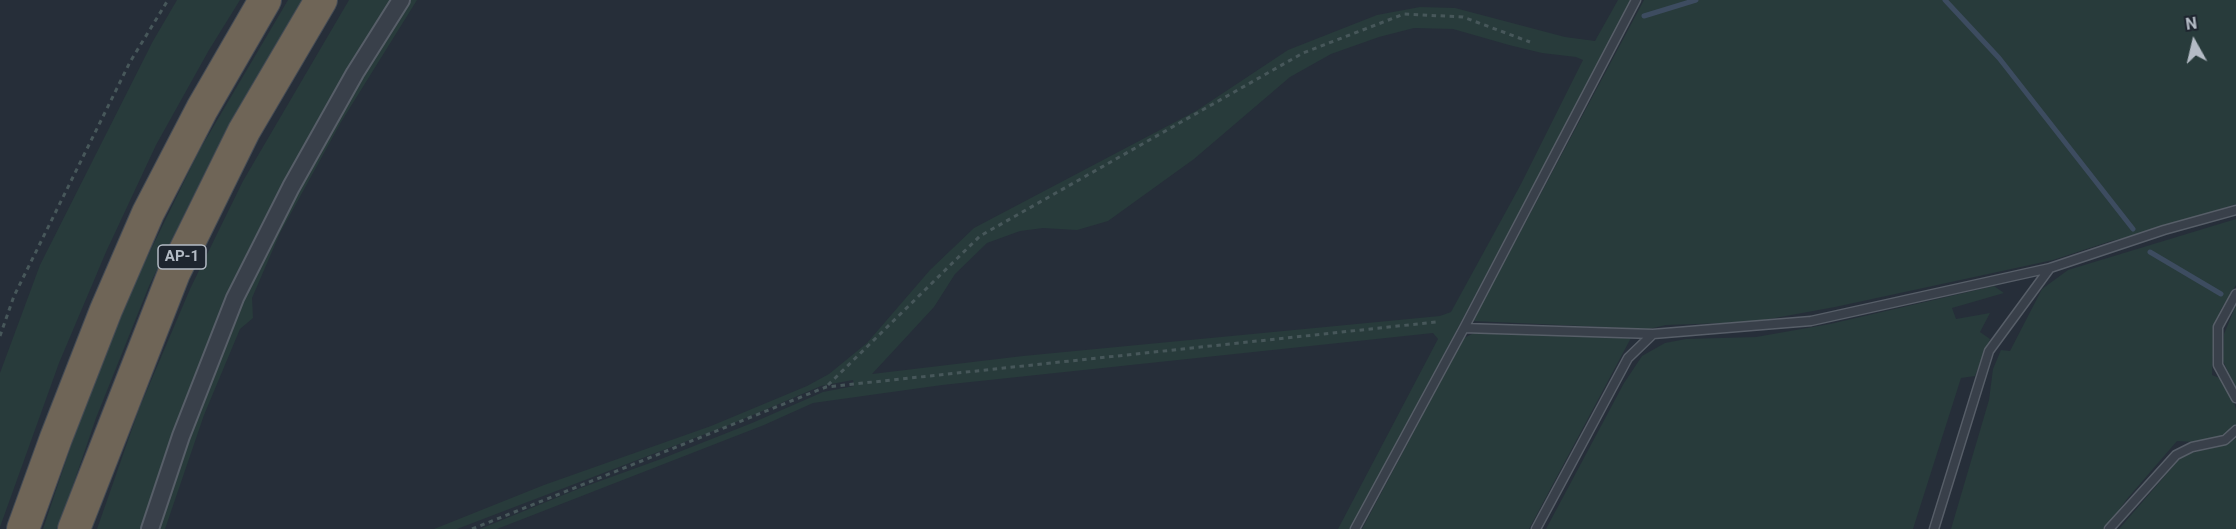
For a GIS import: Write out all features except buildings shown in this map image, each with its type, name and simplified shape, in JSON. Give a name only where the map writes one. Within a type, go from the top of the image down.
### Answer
[{"type":"highway","name":"AP-1","points":[[74,529],[174,273],[244,131],[321,0]]},
{"type":"highway","name":"AP-1","points":[[23,529],[106,310],[148,213],[202,109],[264,4]]},
{"type":"street","points":[[150,529],[181,436],[235,297],[291,187],[355,73],[401,0]]},
{"type":"lane","points":[[1355,529],[1464,328],[1636,0]]},
{"type":"lane","points":[[1464,328],[1653,334],[1811,321],[2050,268],[2164,230],[2236,210]]},
{"type":"lane","points":[[1934,529],[1989,351],[2050,268]]},
{"type":"lane","points":[[2236,294],[2218,327],[2218,365],[2236,398]]},
{"type":"lane","points":[[1536,529],[1628,358],[1653,334]]},
{"type":"lane","points":[[2109,529],[2176,455],[2192,447],[2225,440],[2236,430]]},
{"type":"path","points":[[0,336],[14,296],[130,62],[168,0]]},
{"type":"path","points":[[826,387],[980,236],[1303,53],[1404,14],[1463,17],[1530,42]]},
{"type":"path","points":[[472,529],[826,387],[1436,322]]},
{"type":"shaded area","points":[[177,0],[240,0],[156,145],[106,252],[59,363],[0,527],[0,373],[40,265],[153,41]]},
{"type":"shaded area","points":[[288,0],[306,0],[212,158],[149,286],[96,418],[58,529],[43,529],[82,413],[136,280],[199,151]]},
{"type":"shaded area","points":[[349,0],[392,0],[334,95],[268,213],[219,319],[143,529],[97,529],[139,409],[190,289],[243,181]]},
{"type":"shaded area","points":[[411,0],[417,0],[341,122],[280,233],[252,298],[253,318],[240,329],[204,415],[165,529],[158,529],[198,411],[242,301],[287,209],[345,103]]},
{"type":"shaded area","points":[[1618,0],[1632,0],[1351,529],[1338,529],[1438,339],[1433,333],[942,385],[813,403],[764,425],[497,529],[480,529],[752,423],[823,392],[854,386],[853,380],[821,386],[734,423],[457,529],[434,529],[544,485],[711,426],[807,386],[829,374],[867,343],[930,270],[974,228],[1196,111],[1288,50],[1377,15],[1420,7],[1455,8],[1565,37],[1595,41]],"holes":[[[1414,28],[1453,29],[1542,53],[1583,60],[1521,184],[1451,312],[1440,316],[1023,356],[872,374],[934,307],[955,274],[987,243],[1020,231],[1043,228],[1077,230],[1108,221],[1194,159],[1290,77],[1331,54],[1379,37]]]},
{"type":"shaded area","points":[[1644,0],[2236,0],[2236,204],[2053,260],[1835,307],[1753,322],[1666,325],[1649,329],[1473,321]]},
{"type":"shaded area","points":[[2236,219],[2236,285],[2220,311],[2214,334],[2212,375],[2222,379],[2233,399],[2236,409],[2236,426],[2229,433],[2218,438],[2194,442],[2177,441],[2127,499],[2105,529],[1951,529],[1989,400],[1993,369],[2001,350],[2010,351],[2042,289],[2068,270]]},
{"type":"shaded area","points":[[1994,286],[2004,293],[1952,308],[1956,319],[1990,313],[1980,332],[1990,339],[1975,376],[1961,378],[1913,529],[1546,529],[1624,383],[1642,356],[1665,343],[1686,339],[1756,337],[1830,324]]},
{"type":"shaded area","points":[[2236,305],[2236,388],[2223,361],[2224,334]]},
{"type":"shaded area","points":[[1478,331],[1632,336],[1529,529],[1362,529],[1464,338]]},
{"type":"shaded area","points":[[2236,438],[2236,529],[2119,529],[2183,455],[2228,444]]},
{"type":"waterway","points":[[1644,16],[1696,0]]},
{"type":"waterway","points":[[1945,0],[1999,58],[2133,229]]},
{"type":"waterway","points":[[2150,252],[2221,294]]}]
